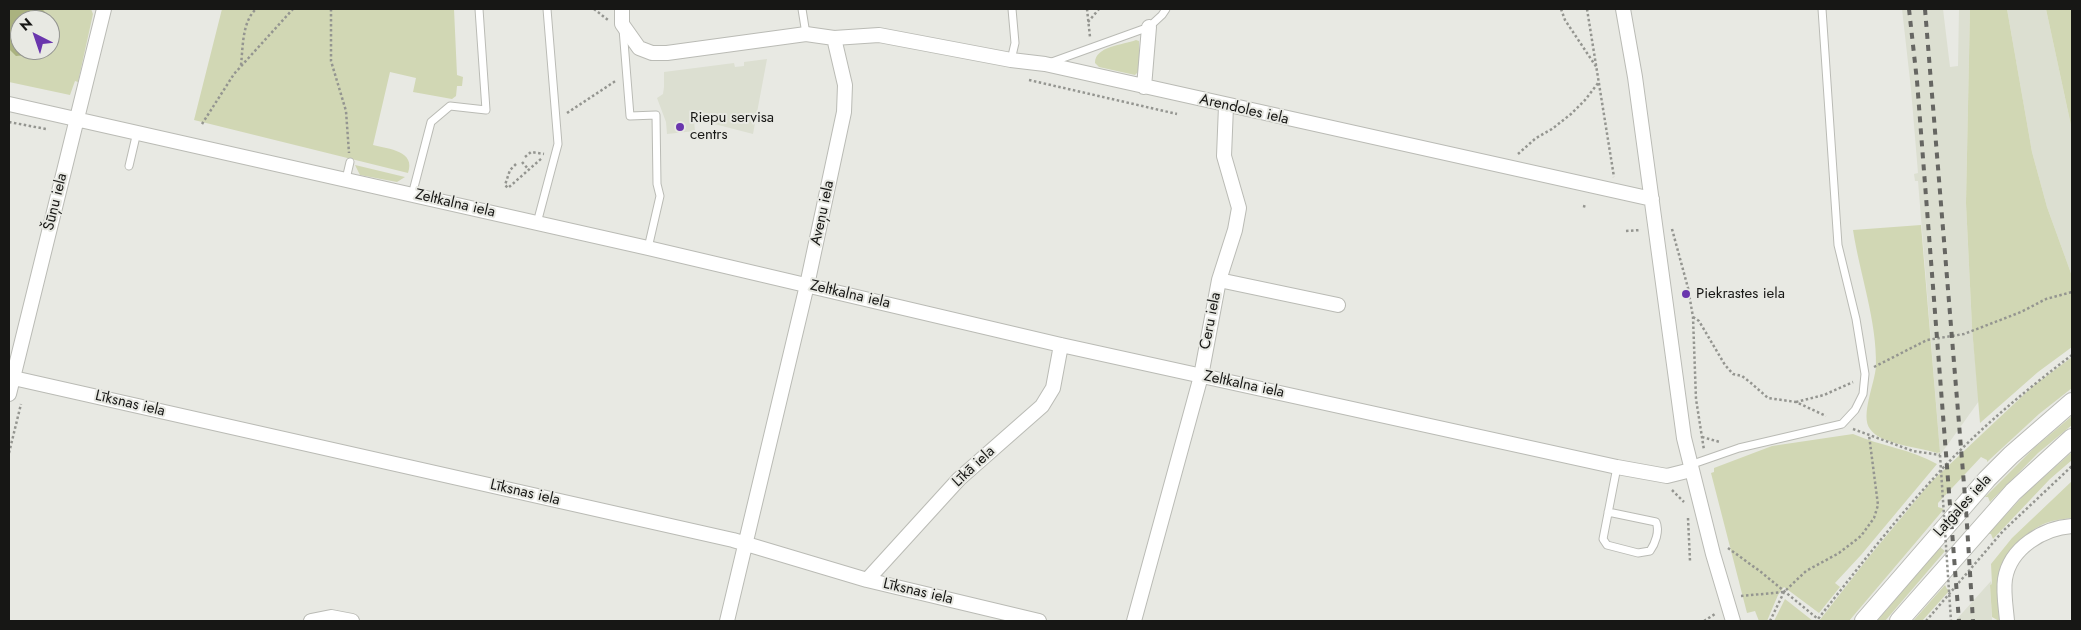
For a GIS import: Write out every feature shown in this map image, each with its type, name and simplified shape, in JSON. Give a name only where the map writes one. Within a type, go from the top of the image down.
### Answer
[{"type":"street","name":"Šūņu iela","points":[[9,394],[16,379],[104,9]]},
{"type":"street","points":[[622,9],[622,24],[639,48],[652,53],[668,53],[806,34],[834,38]]},
{"type":"street","points":[[1623,9],[1635,77],[1684,438],[1713,554],[1733,621]]},
{"type":"street","points":[[1144,87],[1149,27]]},
{"type":"street","name":"Arendoles iela","points":[[834,38],[878,34],[1011,60],[1045,64],[1226,106],[1652,199]]},
{"type":"street","name":"Aveņu iela","points":[[727,621],[807,285],[844,112],[845,86],[834,38]]},
{"type":"street","name":"Zeltkalna iela","points":[[9,104],[648,248],[1061,345],[1617,467],[1667,476],[1691,468]]},
{"type":"street","name":"Ceru iela","points":[[1134,621],[1201,376],[1219,280],[1235,230],[1238,208],[1224,156],[1226,106]]},
{"type":"street","points":[[1219,280],[1338,305]]},
{"type":"street","name":"Līkā iela","points":[[867,580],[959,479],[1042,406],[1053,388],[1061,345]]},
{"type":"street","name":"Līksnas iela","points":[[16,379],[746,544],[867,580],[1039,621]]},
{"type":"street","name":"Latgales iela","points":[[1864,621],[1987,479],[2011,455],[2072,402]]},
{"type":"street","name":"Latgales iela","points":[[1899,621],[2013,492],[2072,438]]},
{"type":"street","points":[[2008,621],[2004,582],[2013,558],[2042,533],[2059,527],[2072,526]]},
{"type":"street","points":[[311,621],[331,617],[352,621]]},
{"type":"lane","points":[[412,194],[431,122],[450,106],[486,110],[479,9]]},
{"type":"lane","points":[[537,223],[558,144],[547,9]]},
{"type":"lane","points":[[802,9],[806,34]]},
{"type":"lane","points":[[1011,60],[1015,43],[1012,9]]},
{"type":"lane","points":[[1045,64],[1091,46],[1149,27],[1162,16],[1166,9]]},
{"type":"lane","points":[[1691,468],[1706,459],[1739,448],[1842,424],[1855,410],[1863,394],[1865,374],[1856,319],[1838,245],[1822,9]]},
{"type":"lane","points":[[622,24],[630,116],[656,115],[657,184],[660,196],[648,248]]},
{"type":"lane","points":[[129,166],[137,132]]},
{"type":"lane","points":[[346,179],[350,162]]},
{"type":"lane","points":[[1608,512],[1656,522],[1658,526],[1656,539],[1650,551],[1638,553],[1607,546],[1603,539],[1608,512],[1617,467]]},
{"type":"path","points":[[241,66],[246,26],[256,9]]},
{"type":"path","points":[[202,124],[241,66],[293,9]]},
{"type":"path","points":[[331,9],[331,61],[346,111],[350,162]]},
{"type":"path","points":[[1087,9],[1091,46]]},
{"type":"path","points":[[1088,22],[1099,9]]},
{"type":"path","points":[[1561,9],[1565,20],[1598,70]]},
{"type":"path","points":[[1587,9],[1600,81],[1614,180]]},
{"type":"path","points":[[556,127],[569,111],[618,79]]},
{"type":"path","points":[[1029,80],[1177,114]]},
{"type":"path","points":[[1509,168],[1515,157],[1536,138],[1552,129],[1571,114],[1600,81]]},
{"type":"path","points":[[9,122],[49,129]]},
{"type":"path","points":[[516,164],[510,170],[505,185],[508,188],[547,154],[531,152],[525,157]]},
{"type":"path","points":[[522,162],[529,170]]},
{"type":"path","points":[[1583,206],[1587,207]]},
{"type":"path","points":[[1666,227],[1671,226],[1694,317],[1696,399],[1706,459]]},
{"type":"path","points":[[1626,231],[1645,230]]},
{"type":"path","points":[[1796,402],[1824,396],[1851,383],[1897,354],[1928,340],[1964,334],[2021,312],[2046,299],[2072,292]]},
{"type":"path","points":[[1694,317],[1699,321],[1725,365],[1733,374],[1742,376],[1751,382],[1758,391],[1768,398],[1796,402],[1869,435],[1913,451],[1940,455],[1950,621]]},
{"type":"path","points":[[1728,548],[1762,572],[1818,619],[1932,480],[1984,428],[2032,386],[2072,355]]},
{"type":"path","points":[[9,453],[16,379]]},
{"type":"path","points":[[1770,621],[1784,592],[1806,571],[1839,553],[1861,536],[1874,518],[1878,505],[1869,435]]},
{"type":"path","points":[[1926,621],[2003,531],[2072,466]]},
{"type":"path","points":[[1670,489],[1683,501],[1685,508]]},
{"type":"path","points":[[1690,561],[1688,515],[1693,534]]},
{"type":"path","points":[[1726,540],[1730,558]]},
{"type":"path","points":[[1742,604],[1740,596],[1784,592]]},
{"type":"path","points":[[1715,608],[1719,621]]},
{"type":"path","points":[[1704,621],[1716,613]]},
{"type":"shaded area","points":[[9,9],[91,9],[93,14],[78,82],[75,81],[70,95],[9,82]]},
{"type":"shaded area","points":[[9,9],[42,9],[10,10],[10,50]]},
{"type":"shaded area","points":[[222,9],[454,9],[457,75],[463,77],[462,86],[457,86],[456,96],[452,99],[413,92],[416,78],[390,72],[373,145],[400,152],[405,156],[408,160],[408,173],[194,120]]},
{"type":"shaded area","points":[[1902,9],[1943,9],[1950,67],[1958,66],[1959,9],[1970,9],[1966,203],[1972,327],[1979,401],[1938,458],[1937,453],[1940,452],[1918,181],[1915,181],[1914,174],[1918,173]]},
{"type":"shaded area","points":[[1970,9],[2007,9],[2032,152],[2047,207],[2072,276],[2072,347],[2038,372],[1980,423],[1972,327],[1966,203]]},
{"type":"shaded area","points":[[2007,9],[2046,9],[2072,130],[2072,276],[2047,207],[2032,152]]},
{"type":"shaded area","points":[[2046,9],[2072,9],[2072,130]]},
{"type":"shaded area","points":[[1136,40],[1139,41],[1139,71],[1135,75],[1099,67],[1095,63],[1096,57],[1105,50]]},
{"type":"shaded area","points":[[767,59],[753,134],[694,120],[695,131],[667,134],[666,122],[657,98],[663,94],[664,72],[734,63],[735,67],[744,66],[744,62]]},
{"type":"shaded area","points":[[355,165],[405,177],[397,182],[360,175]]},
{"type":"shaded area","points":[[1921,225],[1940,452],[1937,453],[1883,439],[1870,429],[1867,423],[1867,408],[1876,366],[1876,349],[1871,315],[1853,230]]},
{"type":"shaded area","points":[[2072,357],[2072,388],[2039,414],[1987,462],[1987,460],[1981,457],[1938,503],[1938,507],[1944,509],[1849,621],[1819,621],[1930,483],[2033,386]]},
{"type":"shaded area","points":[[2072,416],[2072,425],[2038,453],[1990,502],[1988,497],[1985,497],[2034,448]]},
{"type":"shaded area","points":[[1853,434],[1917,455],[1937,464],[1861,555],[1835,583],[1840,587],[1819,613],[1784,587],[1778,595],[1767,621],[1759,621],[1755,611],[1747,613],[1711,473],[1714,472],[1714,468],[1772,446]]},
{"type":"shaded area","points":[[2072,452],[2072,460],[2050,479],[1993,539],[1991,534],[1988,534],[2025,494]]},
{"type":"shaded area","points":[[2072,481],[2072,518],[2046,523],[2030,532],[2015,547],[2004,564],[1997,587],[1999,621],[1992,617],[1991,564],[2012,538]]},
{"type":"shaded area","points":[[1941,545],[1941,548],[1945,551],[1885,621],[1877,621]]},
{"type":"shaded area","points":[[1991,581],[1992,621],[1955,621]]},
{"type":"shaded area","points":[[1945,585],[1950,590],[1922,621],[1913,621]]},
{"type":"shaded area","points":[[1785,599],[1813,621],[1774,621]]},
{"type":"railway","points":[[1909,9],[1917,81],[1959,621]]},
{"type":"railway","points":[[1925,9],[1966,509],[1973,621]]},
{"type":"place","name":"Riepu servisa centrs","points":[[680,127]]},
{"type":"place","name":"Piekrastes iela","points":[[1686,294]]}]
